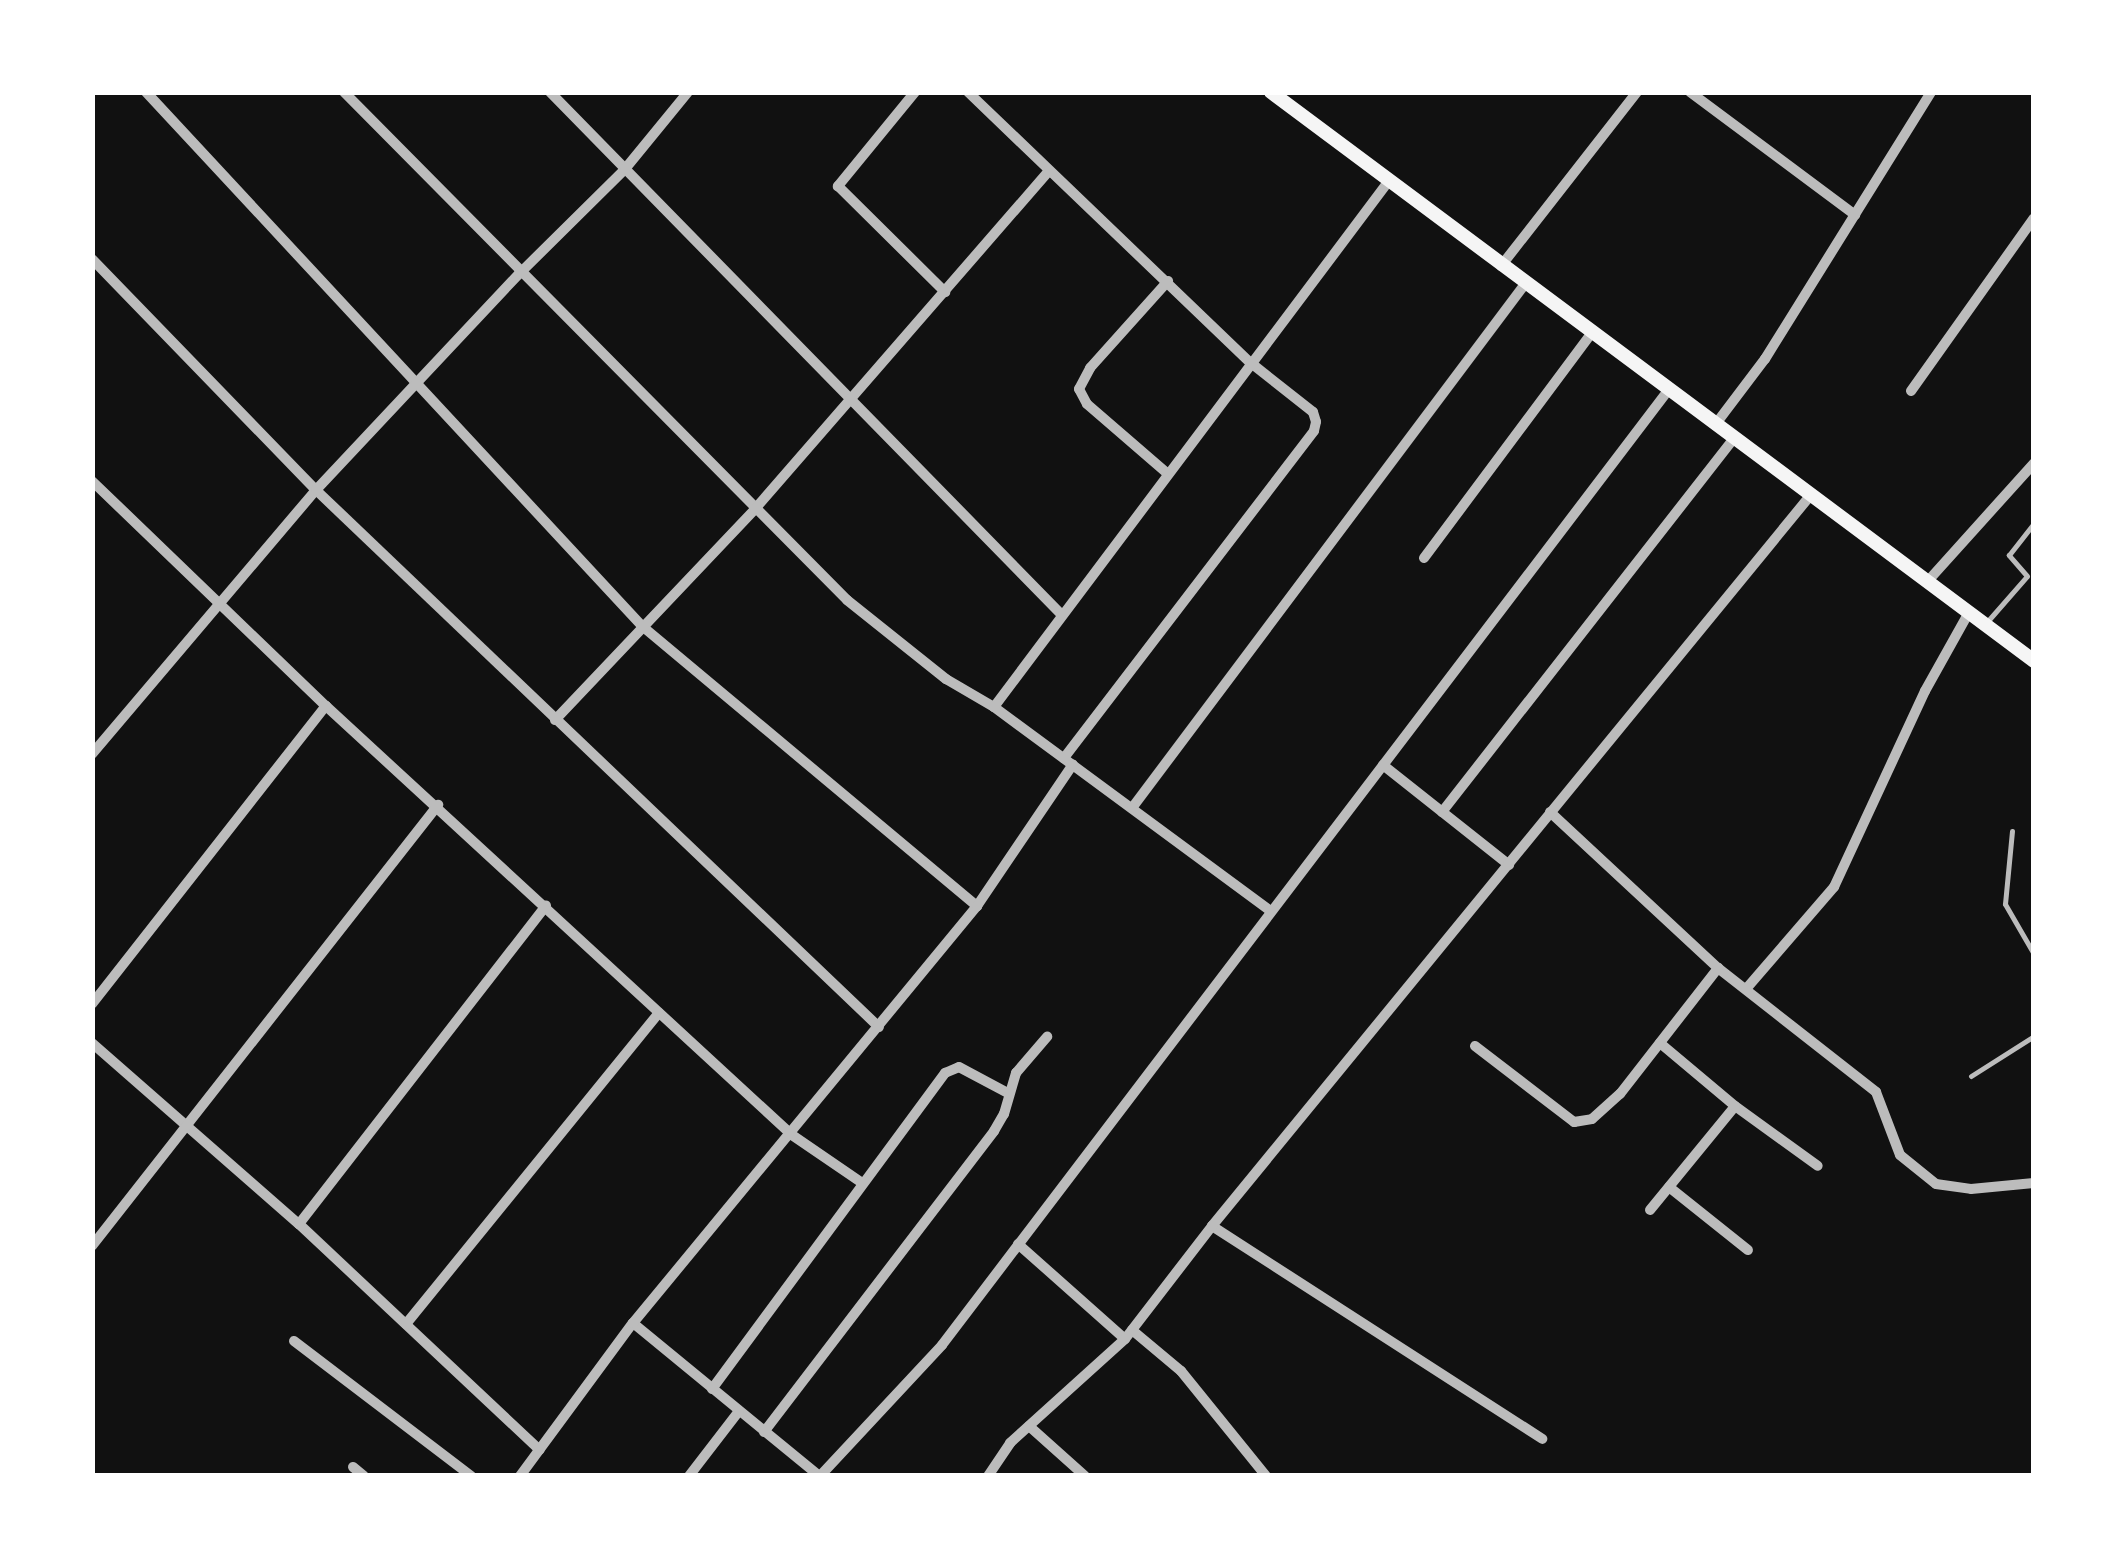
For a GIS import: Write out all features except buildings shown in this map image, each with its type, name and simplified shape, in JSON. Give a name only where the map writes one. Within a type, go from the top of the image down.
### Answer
[{"type":"main road","points":[[1271,92],[1667,392],[2034,661]]},
{"type":"street","points":[[146,92],[642,626],[977,906]]},
{"type":"street","points":[[344,92],[519,274],[847,600],[946,679],[994,706],[1272,912]]},
{"type":"street","points":[[550,92],[1061,614]]},
{"type":"street","points":[[92,754],[316,490],[414,383],[625,169],[688,92]]},
{"type":"street","points":[[915,92],[838,186],[839,192],[946,292]]},
{"type":"street","points":[[520,1476],[634,1324],[977,906],[1068,761],[1314,430],[1313,412],[1251,363],[968,92]]},
{"type":"street","points":[[1501,266],[1637,92]]},
{"type":"street","points":[[1690,92],[1855,215]]},
{"type":"street","points":[[1715,425],[1766,359],[1931,92]]},
{"type":"street","points":[[555,720],[754,508],[1049,171]]},
{"type":"street","points":[[994,706],[1388,182]]},
{"type":"street","points":[[1911,391],[2034,218]]},
{"type":"street","points":[[92,259],[316,490],[879,1027]]},
{"type":"street","points":[[1168,281],[1090,368],[1079,389],[1087,404],[1168,474]]},
{"type":"street","points":[[1132,808],[1524,284]]},
{"type":"street","points":[[1424,558],[1591,334]]},
{"type":"street","points":[[634,1324],[819,1476],[916,1375],[1667,392]]},
{"type":"street","points":[[1442,812],[1733,439]]},
{"type":"street","points":[[1927,582],[2034,463]]},
{"type":"street","points":[[92,481],[221,600],[326,706],[792,1135],[861,1182]]},
{"type":"street","points":[[988,1476],[1010,1443],[1128,1335],[1212,1226],[1809,496]]},
{"type":"street","points":[[1746,989],[1834,887],[1924,691],[1968,614]]},
{"type":"street","points":[[92,1004],[326,706]]},
{"type":"street","points":[[1383,765],[1509,865]]},
{"type":"street","points":[[92,1246],[438,806]]},
{"type":"street","points":[[1550,812],[1718,968],[1876,1092],[1900,1155],[1936,1184],[1971,1189],[2034,1183]]},
{"type":"street","points":[[300,1224],[546,906]]},
{"type":"street","points":[[1475,1046],[1574,1122],[1592,1119],[1620,1094],[1718,968]]},
{"type":"street","points":[[406,1324],[659,1013]]},
{"type":"street","points":[[764,1432],[994,1131],[1004,1114],[1016,1073],[1046,1037]]},
{"type":"street","points":[[92,1043],[183,1127],[300,1224],[540,1450]]},
{"type":"street","points":[[1660,1043],[1734,1106],[1818,1166]]},
{"type":"street","points":[[712,1389],[861,1182],[950,1068],[959,1067],[1008,1093]]},
{"type":"street","points":[[1650,1210],[1734,1106]]},
{"type":"street","points":[[1669,1187],[1748,1250]]},
{"type":"street","points":[[1212,1226],[1542,1439]]},
{"type":"street","points":[[1018,1244],[1128,1335],[1181,1370],[1266,1476]]},
{"type":"street","points":[[294,1340],[471,1476]]},
{"type":"street","points":[[689,1476],[739,1411]]},
{"type":"street","points":[[1029,1426],[1084,1476]]},
{"type":"street","points":[[352,1467],[364,1476]]},
{"type":"lane","points":[[2034,523],[2009,555],[2034,581]]},
{"type":"lane","points":[[1984,625],[2027,576]]},
{"type":"lane","points":[[2012,831],[2005,904],[2034,954]]},
{"type":"lane","points":[[1971,1076],[2034,1036]]}]
